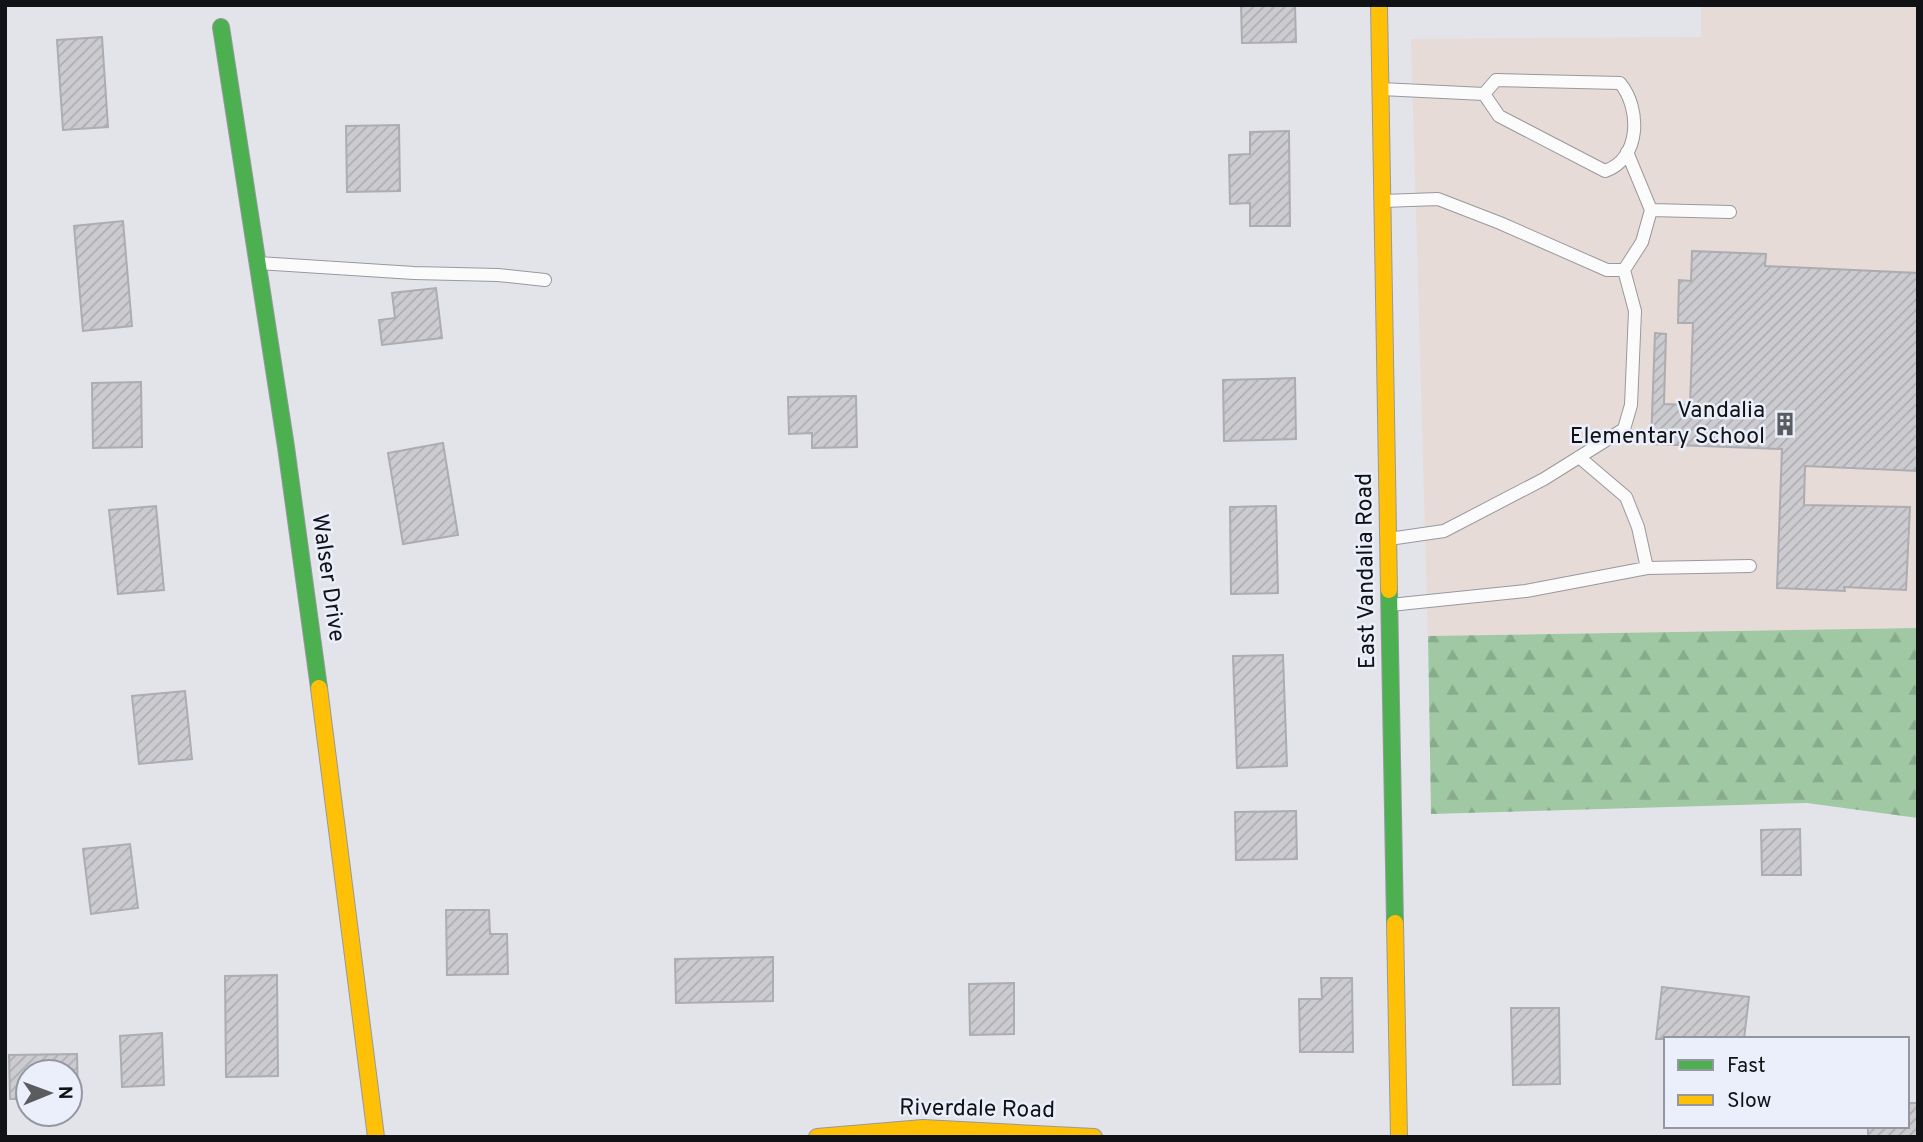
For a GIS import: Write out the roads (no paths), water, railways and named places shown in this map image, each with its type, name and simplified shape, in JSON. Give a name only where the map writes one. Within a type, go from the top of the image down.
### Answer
[{"type":"street","name":"East Vandalia Road","points":[[1379,5],[1399,1137]]},
{"type":"street","name":"Walser Drive","points":[[221,27],[321,700],[376,1137]]},
{"type":"street","name":"Riverdale Road","points":[[817,1137],[923,1128],[1094,1137]]},
{"type":"lane","points":[[1496,80],[1620,83],[1626,90],[1634,114],[1635,134],[1627,152],[1613,168],[1605,171],[1499,116],[1484,94],[1496,80]]},
{"type":"lane","points":[[1381,89],[1484,94]]},
{"type":"lane","points":[[1389,539],[1444,531],[1544,479],[1624,429],[1631,405],[1635,311],[1624,270],[1642,242],[1651,210],[1627,152]]},
{"type":"lane","points":[[1383,201],[1438,199],[1607,270],[1624,270]]},
{"type":"lane","points":[[1651,210],[1730,212]]},
{"type":"lane","points":[[258,263],[414,273],[498,275],[545,280]]},
{"type":"lane","points":[[1579,457],[1626,497],[1638,527],[1647,568]]},
{"type":"lane","points":[[1390,605],[1526,591],[1647,568],[1750,566]]},
{"type":"place","name":"Vandalia Elementary School","points":[[1785,424]]}]
